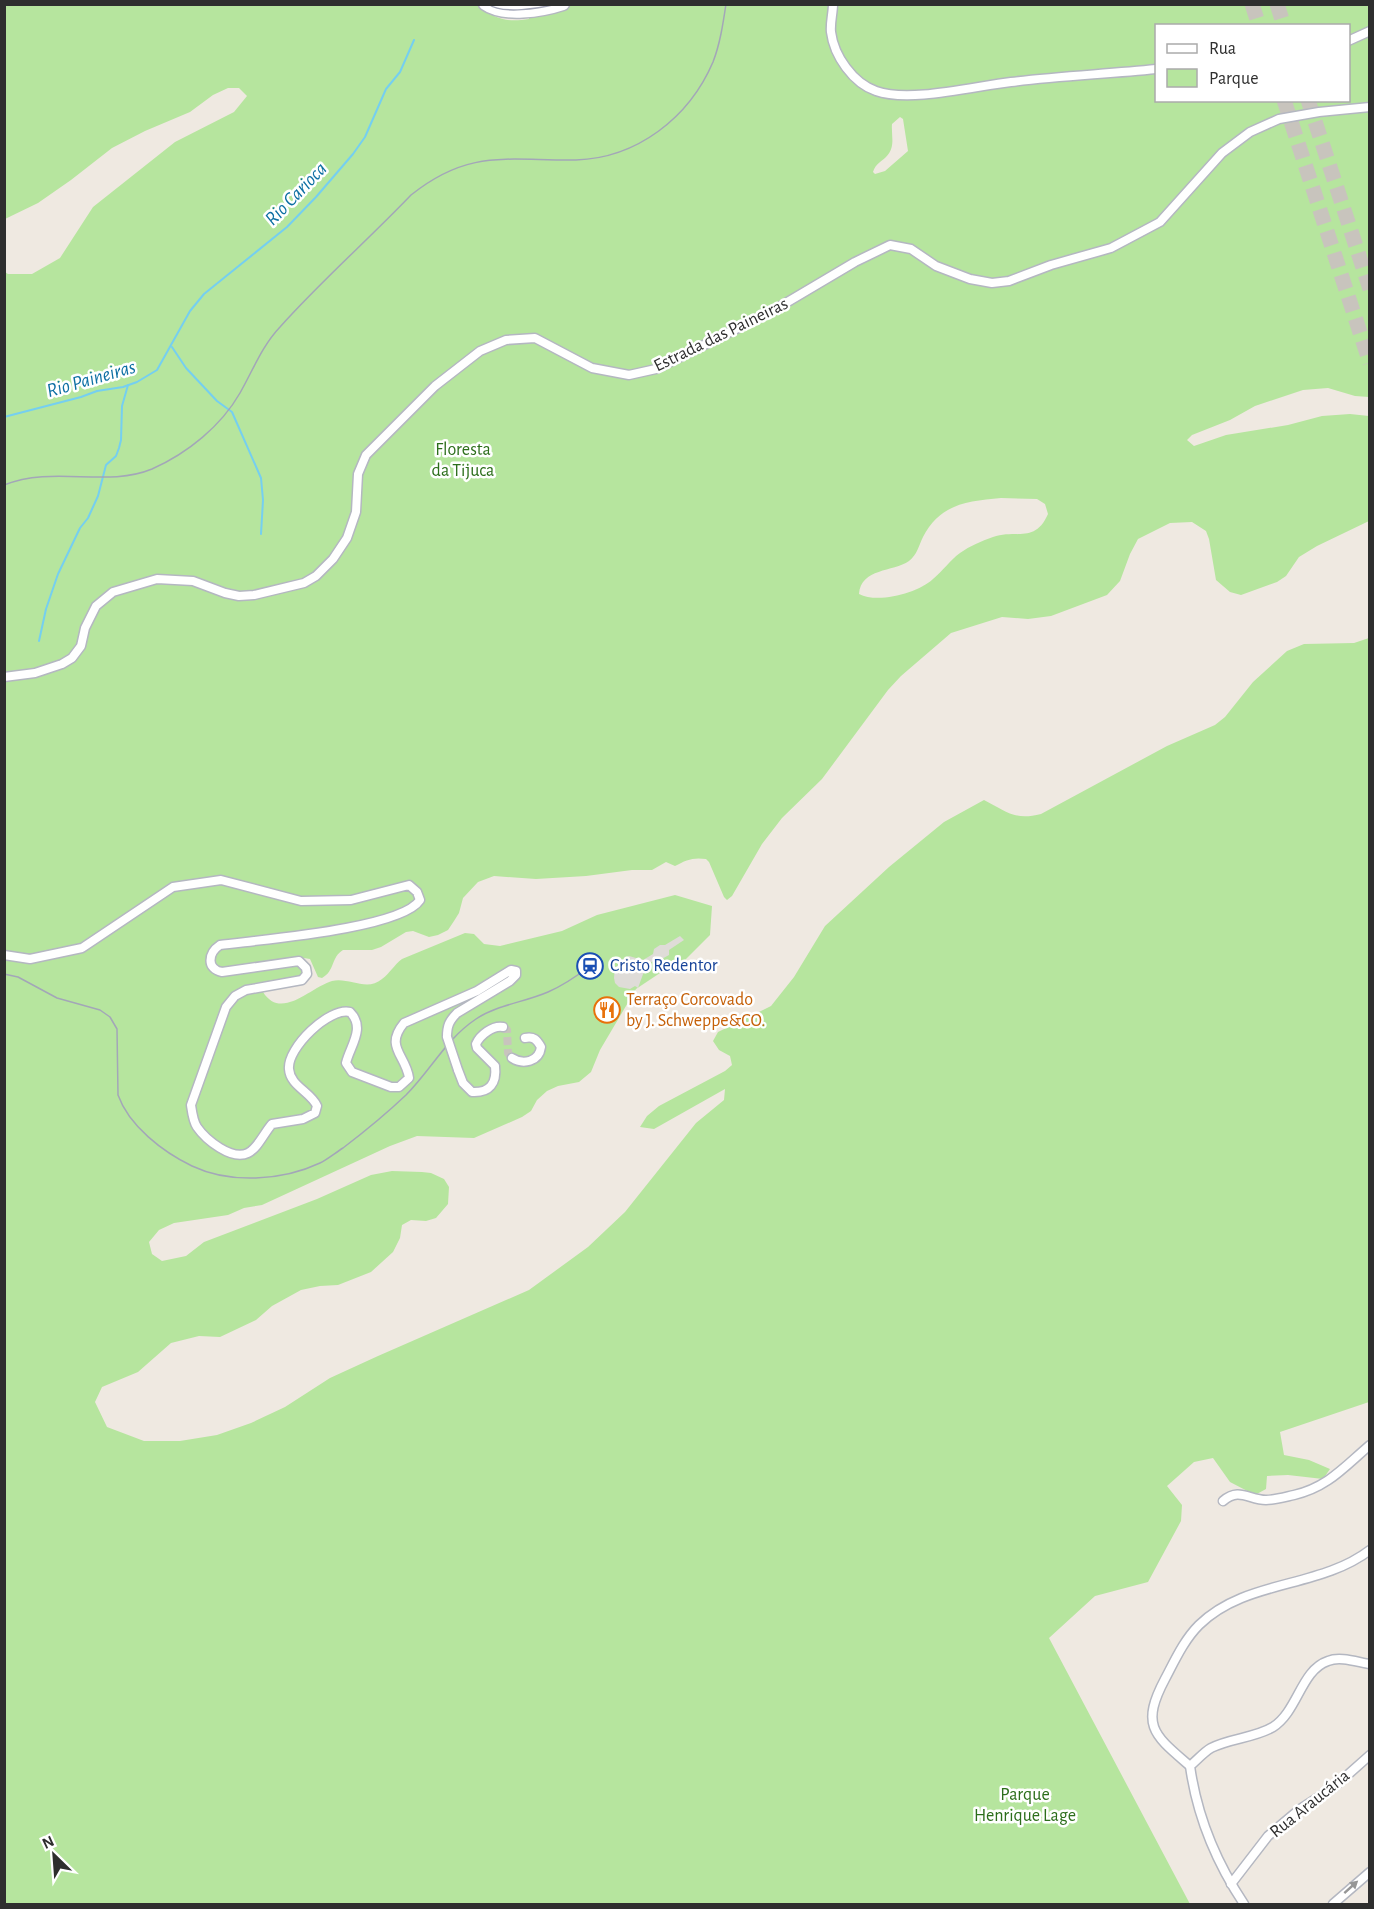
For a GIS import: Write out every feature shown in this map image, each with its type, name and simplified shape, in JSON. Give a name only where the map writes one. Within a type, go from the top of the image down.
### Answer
[{"type":"street","points":[[485,4],[492,10],[516,12],[562,4]]},
{"type":"street","points":[[833,4],[831,31],[840,57],[856,79],[875,91],[895,95],[930,93],[1012,82],[1155,69]]},
{"type":"street","points":[[1350,40],[1370,31]]},
{"type":"street","name":"Estrada das Paineiras","points":[[4,677],[35,673],[62,664],[72,658],[81,646],[85,628],[96,606],[113,592],[157,579],[193,581],[225,593],[239,596],[254,595],[304,583],[316,576],[333,559],[347,537],[356,512],[358,474],[366,455],[435,386],[480,351],[506,340],[535,338],[592,368],[629,375],[656,369],[774,310],[855,262],[890,245],[911,249],[936,266],[970,279],[992,283],[1009,281],[1051,265],[1111,248],[1160,222],[1222,153],[1250,132],[1279,119],[1370,107]]},
{"type":"street","points":[[4,954],[30,959],[82,948],[173,887],[221,880],[301,901],[351,900],[410,885],[417,892],[420,900],[416,907],[392,916],[315,935],[220,945],[214,949],[210,961],[215,971],[222,972],[299,961],[306,968],[307,974],[302,980],[246,990],[235,996],[226,1007],[191,1105],[197,1127],[220,1148],[233,1155],[250,1152],[272,1124],[303,1119],[315,1113],[317,1106],[314,1100],[293,1081],[289,1070],[296,1047],[330,1015],[344,1011],[350,1012],[356,1022],[357,1035],[346,1063],[352,1072],[391,1087],[399,1087],[409,1078],[395,1043],[396,1033],[404,1023],[477,991],[513,969],[516,975],[510,981],[457,1013],[447,1027],[447,1037],[463,1083],[472,1092],[483,1091],[493,1085],[496,1076],[495,1066],[477,1048],[476,1044],[486,1033],[498,1026],[503,1028]]},
{"type":"street","points":[[512,1058],[522,1062],[532,1060],[539,1055],[541,1047],[537,1040],[531,1037],[525,1038]]},
{"type":"street","points":[[1223,1501],[1230,1495],[1240,1494],[1265,1500],[1296,1495],[1333,1479],[1370,1445]]},
{"type":"street","points":[[1244,1905],[1207,1835],[1193,1790],[1190,1766],[1163,1743],[1154,1730],[1151,1716],[1155,1697],[1175,1660],[1199,1625],[1226,1606],[1243,1597],[1334,1571],[1370,1550]]},
{"type":"street","points":[[1190,1766],[1211,1748],[1273,1727],[1291,1710],[1306,1681],[1316,1668],[1329,1660],[1350,1660],[1370,1664]]},
{"type":"street","name":"Rua Araucária","points":[[1231,1884],[1268,1836],[1300,1809],[1334,1787],[1370,1755]]},
{"type":"street","points":[[1333,1905],[1370,1872]]},
{"type":"green space","name":"Floresta da Tijuca","points":[[480,4],[497,17],[515,20],[529,19],[527,4],[1369,5],[1369,397],[1355,396],[1328,388],[1303,390],[1255,406],[1230,420],[1192,435],[1187,440],[1194,446],[1226,435],[1288,425],[1322,416],[1350,414],[1369,416],[1369,521],[1299,557],[1286,576],[1277,582],[1241,595],[1230,592],[1216,580],[1206,531],[1192,522],[1170,523],[1138,539],[1120,581],[1107,595],[1051,616],[1028,619],[1002,617],[951,633],[888,690],[822,779],[782,818],[762,844],[732,896],[727,900],[709,862],[701,858],[675,866],[666,862],[652,870],[632,870],[586,876],[536,879],[494,876],[478,882],[463,898],[459,913],[448,930],[438,935],[429,937],[413,931],[406,932],[372,950],[343,950],[336,956],[329,972],[322,978],[318,977],[310,959],[298,957],[302,975],[266,983],[263,992],[270,1000],[287,1003],[324,984],[338,980],[364,984],[376,983],[402,959],[465,933],[474,934],[484,944],[500,946],[562,931],[597,915],[675,895],[712,906],[710,935],[683,962],[660,973],[636,989],[600,1050],[591,1072],[579,1082],[558,1086],[547,1091],[537,1100],[531,1111],[522,1117],[474,1138],[417,1136],[390,1146],[262,1205],[244,1208],[228,1215],[174,1223],[159,1230],[149,1242],[152,1254],[162,1261],[186,1256],[204,1242],[317,1199],[371,1175],[392,1171],[431,1173],[444,1179],[449,1187],[448,1204],[436,1218],[426,1221],[411,1220],[402,1225],[400,1238],[393,1252],[371,1272],[338,1285],[301,1290],[272,1306],[256,1320],[220,1337],[199,1336],[171,1343],[138,1372],[102,1387],[95,1402],[107,1427],[144,1441],[180,1441],[217,1435],[251,1423],[285,1407],[330,1378],[529,1290],[588,1247],[625,1212],[696,1123],[724,1100],[725,1089],[654,1129],[640,1127],[647,1116],[659,1106],[725,1071],[732,1065],[730,1056],[719,1050],[713,1041],[718,1032],[771,1006],[794,977],[825,926],[889,867],[944,822],[984,800],[1017,816],[1041,814],[1167,746],[1215,725],[1225,717],[1253,682],[1287,651],[1304,644],[1354,643],[1369,638],[1369,1402],[1280,1432],[1284,1455],[1309,1460],[1330,1469],[1323,1479],[1288,1475],[1267,1476],[1266,1489],[1255,1495],[1230,1482],[1213,1458],[1194,1462],[1167,1486],[1182,1505],[1181,1521],[1148,1582],[1095,1596],[1049,1638],[1190,1904],[5,1904],[5,272],[32,274],[60,258],[93,207],[175,142],[234,112],[247,96],[239,88],[228,88],[213,95],[190,112],[112,148],[38,203],[5,219],[5,5]],"holes":[[[900,117],[903,119],[908,151],[885,171],[875,174],[873,172],[875,167],[891,149],[892,124]],[[1001,498],[1037,499],[1045,504],[1048,514],[1043,523],[1031,532],[1001,535],[968,548],[918,589],[898,596],[876,598],[859,594],[865,579],[871,575],[902,565],[912,559],[930,526],[946,511],[966,503]]]},
{"type":"shaded area","points":[[680,936],[684,940],[669,950],[669,955],[660,960],[656,959],[646,966],[638,988],[635,986],[630,989],[619,987],[615,983],[615,967],[619,965],[618,962],[629,956],[643,960],[653,954],[654,949],[660,945],[665,945]]},
{"type":"waterway","name":"Rio Carioca","points":[[4,417],[97,391],[123,387],[157,370],[190,311],[204,294],[287,227],[353,154],[365,137],[386,89],[400,72],[414,40]]},
{"type":"waterway","points":[[172,347],[186,368],[217,401],[232,412],[261,478],[263,500],[261,534]]},
{"type":"waterway","name":"Rio Paineiras","points":[[39,641],[46,609],[58,574],[98,496],[106,465],[116,456],[119,448],[122,406],[128,385]]},
{"type":"tunnel","points":[[1252,4],[1258,24]]},
{"type":"tunnel","points":[[1277,4],[1283,24]]},
{"type":"tunnel","points":[[1285,102],[1370,363]]},
{"type":"tunnel","points":[[1309,102],[1370,289]]},
{"type":"tunnel","points":[[503,1027],[507,1030],[508,1053],[512,1058]]},
{"type":"tram line","points":[[488,4],[512,10],[557,4]]},
{"type":"tram line","points":[[4,485],[23,479],[42,477],[116,477],[134,474],[152,469],[191,447],[223,417],[232,405],[274,334],[411,195],[432,180],[452,170],[490,160],[598,158],[640,143],[675,117],[690,101],[713,62],[718,48],[726,4]]},
{"type":"tram line","points":[[4,974],[18,977],[57,998],[100,1010],[110,1017],[117,1029],[118,1095],[130,1117],[159,1146],[192,1166],[207,1172],[239,1178],[256,1178],[289,1174],[326,1160],[406,1095],[465,1027],[493,1010],[554,989],[590,966]]},
{"type":"place","name":"Cristo Redentor","points":[[590,966]]},
{"type":"place","name":"Terraço Corcovado by J. Schweppe&CO.","points":[[607,1010]]},
{"type":"park label","name":"Parque Henrique Lage","points":[[1025,1805]]}]
